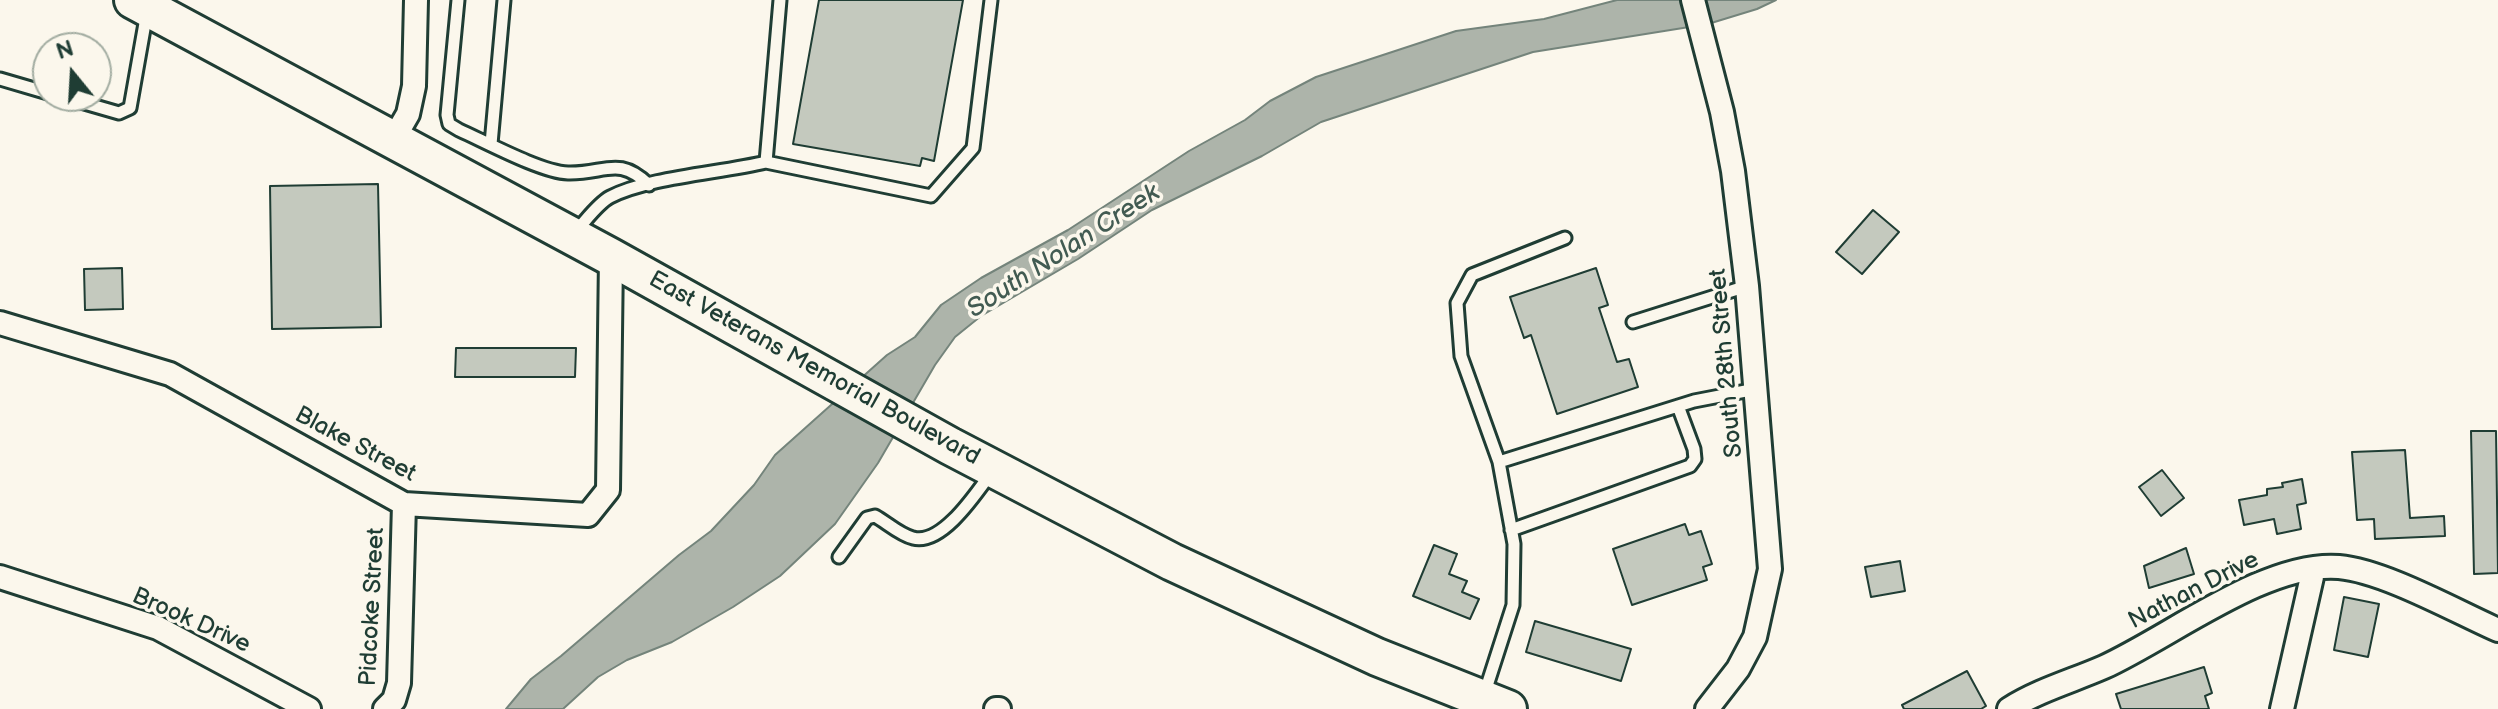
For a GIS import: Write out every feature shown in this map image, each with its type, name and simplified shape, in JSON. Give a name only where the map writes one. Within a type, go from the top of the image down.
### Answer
[{"type":"main road","name":"East Veterans Memorial Boulevard","points":[[137,2],[572,235],[950,446],[1172,562],[1377,657],[1495,704]]},
{"type":"street","points":[[393,140],[408,114],[414,86],[416,0]]},
{"type":"street","name":"South 28th Street","points":[[1693,0],[1728,139],[1747,286],[1770,569],[1755,637],[1738,669],[1707,709]]},
{"type":"street","name":"Blake Street","points":[[0,323],[170,374],[404,504],[588,515],[608,490],[611,257]]},
{"type":"street","name":"Pidcoke Street","points":[[385,709],[394,700],[399,683],[404,504]]},
{"type":"street","name":"Nathan Drive","points":[[2009,709],[2032,694],[2105,666],[2260,585],[2314,568],[2338,567],[2366,572],[2497,626]]},
{"type":"street","points":[[2282,709],[2314,568]]},
{"type":"street","name":"Brook Drive","points":[[0,577],[158,628],[280,701],[309,709]]},
{"type":"lane","points":[[458,0],[447,115],[449,124],[565,173],[609,168],[633,170],[649,185]]},
{"type":"lane","points":[[491,144],[504,0]]},
{"type":"lane","points":[[766,162],[780,0]]},
{"type":"lane","points":[[572,235],[608,198],[649,185],[766,162],[931,196],[973,148],[991,0]]},
{"type":"lane","points":[[112,111],[119,113],[132,106],[137,2]]},
{"type":"lane","points":[[0,79],[32,88]]},
{"type":"lane","points":[[1495,704],[1513,605],[1514,544],[1499,462],[1461,356],[1457,303],[1472,275],[1565,238]]},
{"type":"lane","points":[[1633,322],[1747,286]]},
{"type":"lane","points":[[1499,462],[1678,406],[1756,389]]},
{"type":"lane","points":[[1511,530],[1690,466],[1695,459],[1694,449],[1678,406]]},
{"type":"lane","points":[[839,557],[867,518],[875,516],[913,538],[922,538],[946,527],[960,516],[994,469]]},
{"type":"water","name":"South Nolan Creek","points":[[1617,0],[1776,0],[1708,24],[1533,52],[1321,122],[1262,156],[1152,210],[1078,259],[981,316],[955,337],[935,365],[878,463],[835,524],[780,576],[672,642],[627,660],[598,677],[563,709],[506,709],[531,679],[711,531],[754,485],[775,455],[887,355],[915,337],[941,305],[981,278],[1068,230],[1189,151],[1245,120],[1270,101],[1316,77],[1456,31],[1544,19]]},
{"type":"building","points":[[819,0],[963,0],[934,161],[922,158],[920,166],[793,144]]},
{"type":"building","points":[[378,184],[381,327],[272,329],[270,186]]},
{"type":"building","points":[[1873,210],[1899,232],[1862,274],[1836,252]]},
{"type":"building","points":[[122,268],[123,309],[85,310],[84,269]]},
{"type":"building","points":[[1596,268],[1608,305],[1599,308],[1617,362],[1629,359],[1638,387],[1557,414],[1531,335],[1524,338],[1510,297]]},
{"type":"building","points":[[456,348],[576,348],[575,377],[455,377]]},
{"type":"building","points":[[2471,431],[2496,431],[2498,573],[2474,574]]},
{"type":"building","points":[[2405,450],[2410,518],[2444,516],[2445,536],[2375,539],[2374,519],[2357,520],[2352,452]]},
{"type":"building","points":[[2162,470],[2184,498],[2161,516],[2139,487]]},
{"type":"building","points":[[2302,479],[2306,503],[2297,505],[2301,529],[2277,534],[2274,519],[2244,525],[2239,500],[2267,495],[2267,489],[2283,487],[2282,483]]},
{"type":"building","points":[[1685,524],[1689,535],[1701,531],[1712,564],[1703,567],[1707,580],[1632,605],[1613,549]]},
{"type":"building","points":[[1434,545],[1457,554],[1449,574],[1467,581],[1462,592],[1479,599],[1470,619],[1413,596]]},
{"type":"building","points":[[2186,548],[2194,574],[2149,588],[2144,566]]},
{"type":"building","points":[[1900,561],[1905,591],[1871,597],[1865,567]]},
{"type":"building","points":[[2344,597],[2379,604],[2368,657],[2334,650]]},
{"type":"building","points":[[1535,621],[1631,649],[1621,681],[1526,652]]},
{"type":"building","points":[[2204,667],[2212,693],[2205,696],[2209,709],[2121,709],[2116,694]]},
{"type":"building","points":[[1967,671],[1986,706],[1981,709],[1904,709],[1902,705]]}]
